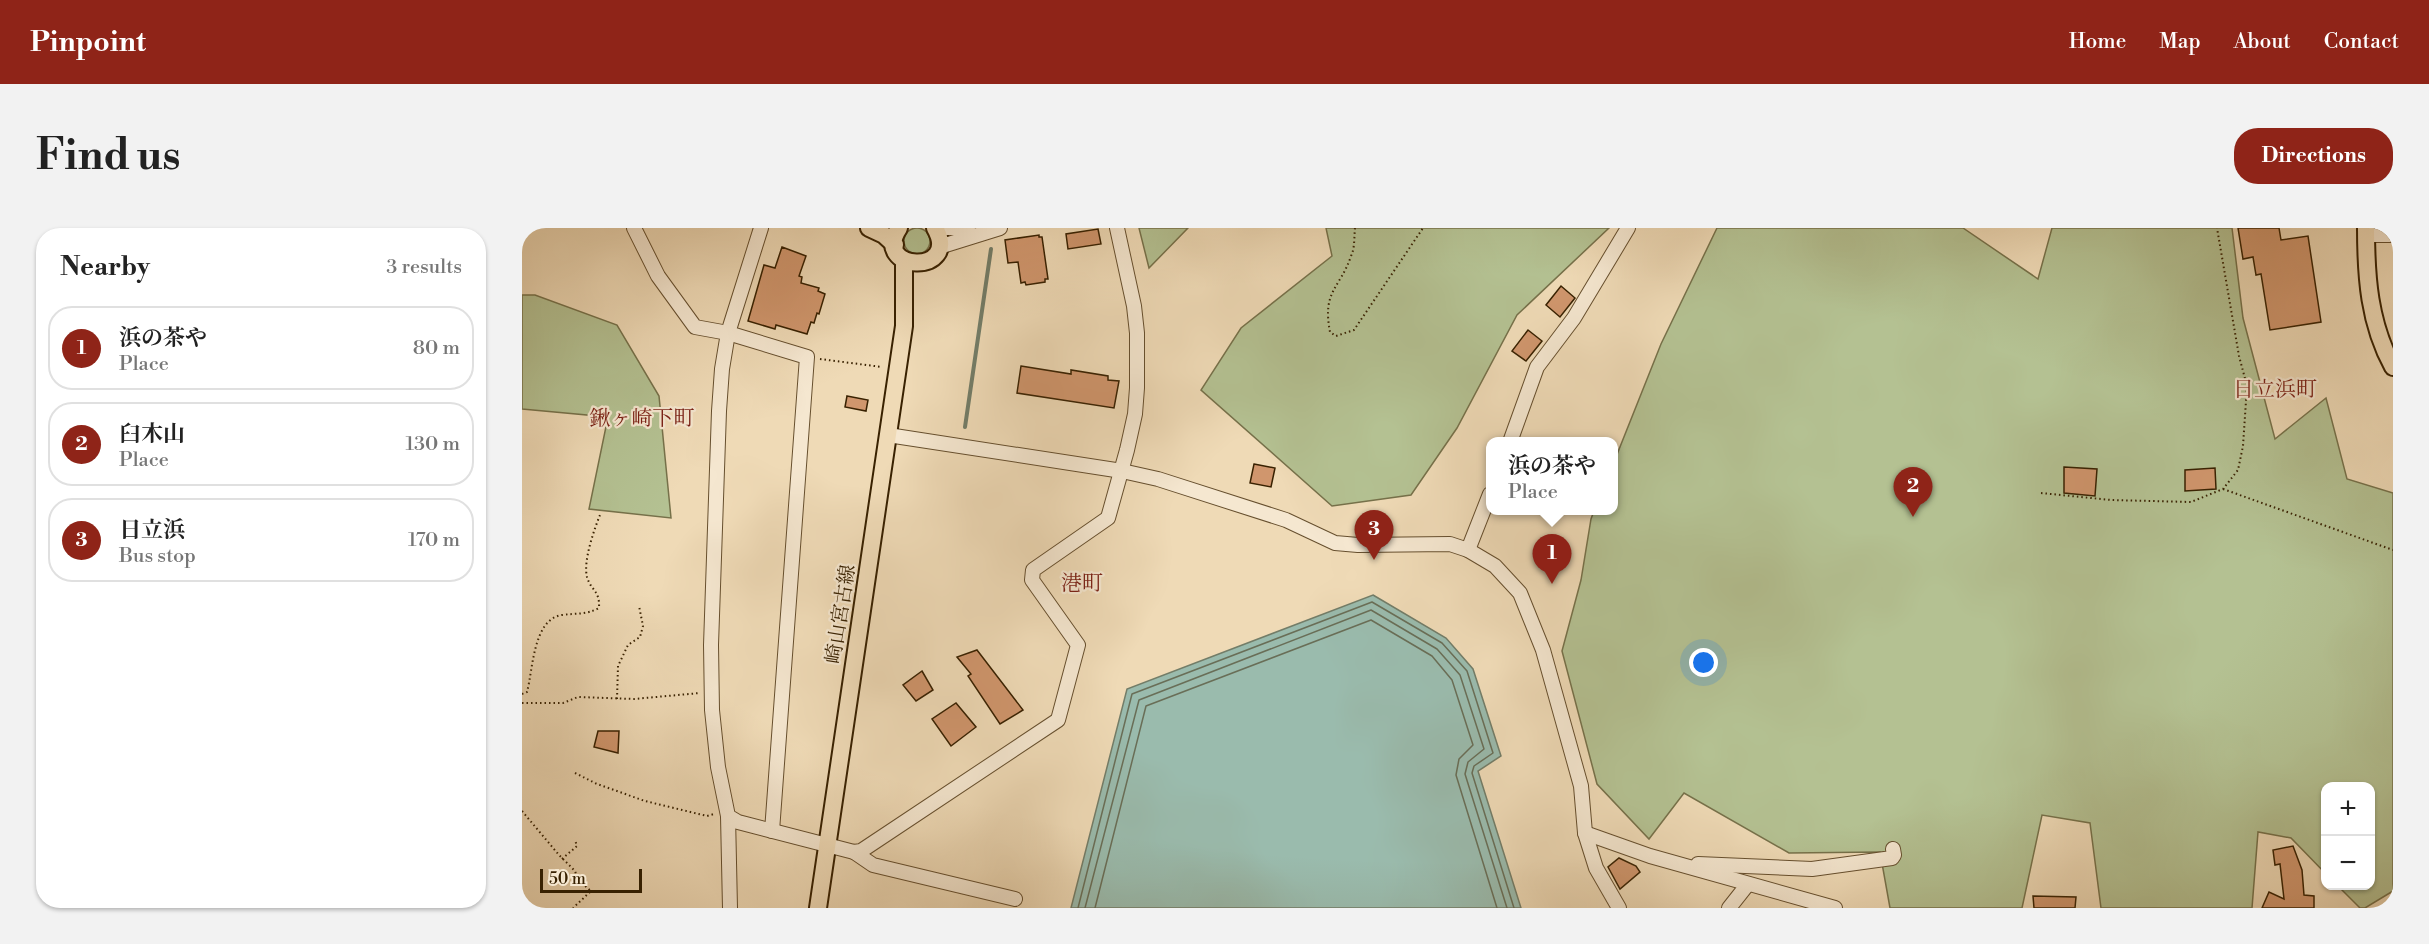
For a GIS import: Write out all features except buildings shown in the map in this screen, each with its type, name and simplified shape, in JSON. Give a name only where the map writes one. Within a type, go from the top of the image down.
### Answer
[{"type":"main road","points":[[869,228],[884,235],[895,245],[904,260],[915,264],[925,262]]},
{"type":"main road","points":[[895,245],[894,238],[899,228]]},
{"type":"main road","points":[[935,228],[939,236],[939,247]]},
{"type":"main road","points":[[2366,231],[2366,270],[2373,320],[2382,347],[2393,367]]},
{"type":"main road","name":"崎山宮古線","points":[[818,908],[904,326],[921,269],[925,262],[934,256],[939,247]]},
{"type":"main road","name":"崎山宮古線","points":[[904,260],[904,326]]},
{"type":"street","points":[[634,228],[658,276],[695,327],[728,333],[807,357],[772,831]]},
{"type":"street","points":[[730,908],[727,814],[714,738],[711,692],[719,411],[722,369],[728,333],[761,228]]},
{"type":"street","points":[[941,228],[968,228]]},
{"type":"street","points":[[939,247],[1000,228]]},
{"type":"street","points":[[727,814],[738,822],[826,846],[854,852],[861,851],[1058,720],[1078,645],[1032,580],[1033,570],[1108,518],[1122,471],[1135,414],[1137,333],[1134,306],[1117,228]]},
{"type":"street","points":[[1511,437],[1537,367],[1574,318],[1628,228]]},
{"type":"street","points":[[2366,231],[2393,235]]},
{"type":"street","points":[[888,435],[1122,471],[1158,479],[1286,520],[1335,543],[1450,544],[1468,550],[1495,566],[1520,593],[1546,661],[1581,786],[1585,833],[1596,868],[1618,908]]},
{"type":"street","points":[[1468,550],[1486,506]]},
{"type":"street","points":[[1585,833],[1678,864],[1835,908]]},
{"type":"street","points":[[1678,864],[1812,870],[1892,858],[1893,849]]},
{"type":"street","points":[[854,852],[873,865],[1016,899]]},
{"type":"street","points":[[1729,908],[1749,884]]},
{"type":"path","points":[[1354,228],[1351,257],[1332,291],[1328,304],[1329,332],[1336,336],[1354,330],[1423,228]]},
{"type":"path","points":[[2041,493],[2111,500],[2191,502],[2223,489],[2238,470],[2243,446],[2247,386],[2239,356],[2217,228]]},
{"type":"path","points":[[807,357],[885,367]]},
{"type":"path","points":[[2223,489],[2393,550]]},
{"type":"path","points":[[522,694],[527,692],[537,642],[547,623],[556,616],[583,614],[599,608],[599,597],[587,579],[586,571],[592,534],[600,515]]},
{"type":"path","points":[[616,699],[618,666],[628,645],[637,640],[641,633],[643,620],[639,606]]},
{"type":"path","points":[[522,703],[563,703],[578,697],[616,699],[711,692]]},
{"type":"path","points":[[575,773],[597,784],[645,801],[707,816],[727,814]]},
{"type":"path","points":[[522,811],[575,871],[578,880],[591,891],[573,908]]},
{"type":"path","points":[[562,859],[577,846],[575,840]]},
{"type":"green space","points":[[917,228],[926,232],[930,241],[926,250],[917,254],[908,250],[904,241],[908,232]]},
{"type":"green space","points":[[1139,228],[1188,228],[1149,268]]},
{"type":"green space","points":[[1326,228],[1609,228],[1517,315],[1457,428],[1411,495],[1332,506],[1201,390],[1241,328],[1332,256]]},
{"type":"green space","points":[[1717,228],[1963,228],[2038,279],[2052,228],[2232,228],[2243,318],[2275,439],[2326,398],[2347,479],[2393,493],[2393,891],[2365,908],[2360,908],[2342,890],[2375,890],[2375,782],[2321,782],[2321,869],[2291,838],[2258,832],[2252,908],[2101,908],[2090,823],[2042,815],[2022,908],[1890,908],[1880,852],[1789,853],[1684,793],[1649,839],[1597,784],[1562,651],[1581,580],[1592,515],[1618,515],[1618,452],[1661,344]]},
{"type":"green space","points":[[522,295],[535,295],[617,325],[659,396],[671,518],[589,509],[608,417],[522,409]]},
{"type":"water","points":[[1373,595],[1446,638],[1473,669],[1501,756],[1478,771],[1521,908],[1071,908],[1127,689]]},
{"type":"waterway","points":[[965,427],[991,249]]},
{"type":"place","name":"臼木山","points":[[1913,517]]},
{"type":"place","name":"日立浜","points":[[1374,560]]},
{"type":"place","name":"浜の茶や","points":[[1552,584]]},
{"type":"district","name":"日立浜町","points":[[2275,389]]},
{"type":"district","name":"鍬ヶ崎下町","points":[[642,418]]},
{"type":"district","name":"港町","points":[[1082,583]]}]
